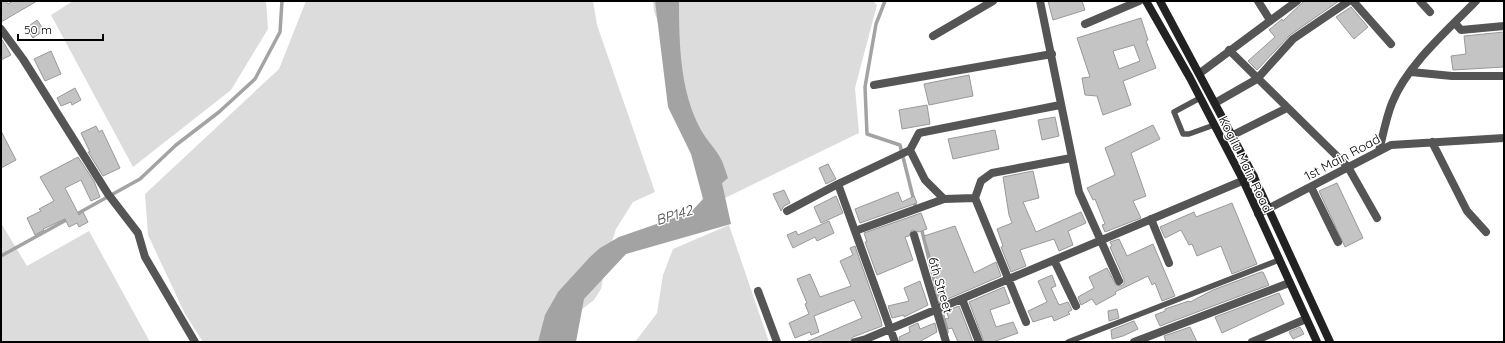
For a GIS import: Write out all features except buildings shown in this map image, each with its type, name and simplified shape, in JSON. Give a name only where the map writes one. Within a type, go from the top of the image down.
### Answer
[{"type":"main road","name":"Kogilu Main Road","points":[[1146,1],[1200,98],[1243,180],[1317,342]]},
{"type":"main road","name":"Kogilu Main Road","points":[[1160,1],[1254,176],[1330,342]]},
{"type":"street","points":[[933,36],[993,1]]},
{"type":"street","points":[[1040,1],[1052,54],[1060,105],[1079,192],[1099,241],[1118,281]]},
{"type":"street","points":[[1085,24],[1139,1]]},
{"type":"street","points":[[1258,1],[1270,20]]},
{"type":"street","points":[[1200,73],[1297,1]]},
{"type":"street","points":[[1215,102],[1257,79],[1293,39],[1349,1]]},
{"type":"street","points":[[1353,1],[1391,44]]},
{"type":"street","points":[[1420,1],[1430,12]]},
{"type":"street","points":[[1379,151],[1392,103],[1402,82],[1454,23],[1476,1]]},
{"type":"street","points":[[1454,23],[1461,30],[1504,26]]},
{"type":"street","points":[[1,29],[23,59],[108,194],[138,233],[145,257],[195,342]]},
{"type":"street","points":[[1229,50],[1348,168],[1377,218]]},
{"type":"street","points":[[874,85],[1052,54]]},
{"type":"street","points":[[1411,72],[1452,76],[1504,76]]},
{"type":"street","points":[[787,211],[838,184],[910,150],[919,133],[1060,105]]},
{"type":"street","points":[[1233,135],[1287,108]]},
{"type":"street","name":"1st Main Road","points":[[1258,214],[1391,145],[1504,138]]},
{"type":"street","points":[[1432,142],[1467,211],[1486,232]]},
{"type":"street","points":[[910,150],[925,180],[944,199]]},
{"type":"street","points":[[1026,322],[975,198],[981,181],[992,173],[1072,158]]},
{"type":"street","points":[[855,342],[936,310],[1254,176]]},
{"type":"street","points":[[838,184],[889,329],[895,342]]},
{"type":"street","points":[[1311,187],[1338,242]]},
{"type":"street","points":[[855,231],[944,199],[975,198]]},
{"type":"street","points":[[1151,219],[1169,263]]},
{"type":"street","name":"6th Street","points":[[914,235],[946,342]]},
{"type":"street","points":[[1054,260],[1076,306]]},
{"type":"street","points":[[1134,342],[1289,283]]},
{"type":"street","points":[[758,291],[777,342]]},
{"type":"street","points":[[962,299],[980,342]]},
{"type":"street","points":[[1252,342],[1306,319]]},
{"type":"lane","points":[[1200,98],[1174,112],[1183,134],[1189,134],[1214,125]]},
{"type":"lane","points":[[1068,342],[1279,260]]},
{"type":"shaded area","points":[[73,1],[266,1],[268,29],[231,90],[133,167],[51,15]]},
{"type":"shaded area","points":[[306,1],[593,1],[597,25],[655,192],[633,202],[616,229],[606,261],[601,289],[594,300],[563,324],[550,342],[203,342],[185,314],[148,235],[145,194],[279,69]]},
{"type":"shaded area","points":[[653,1],[873,1],[877,5],[855,88],[859,133],[721,200],[654,11]]},
{"type":"shaded area","points":[[655,1],[679,1],[680,51],[685,84],[694,115],[703,134],[720,157],[728,178],[722,183],[731,224],[626,254],[584,299],[576,342],[538,342],[545,315],[558,292],[600,248],[619,237],[691,212],[703,199],[691,154],[668,107]]},
{"type":"shaded area","points":[[1,223],[27,266],[89,231],[150,342],[1,342]]},
{"type":"shaded area","points":[[729,225],[769,342],[635,342],[657,313],[663,275],[673,249]]},
{"type":"waterway","points":[[75,215],[140,179],[176,145],[219,112],[255,79],[280,32],[282,1]]},
{"type":"waterway","points":[[885,1],[876,24],[865,87],[867,134],[900,145],[916,209]]},
{"type":"waterway","points":[[1,256],[68,219]]},
{"type":"waterway","points":[[921,227],[947,332]]},
{"type":"water label","name":"BP142","points":[[674,215]]}]
